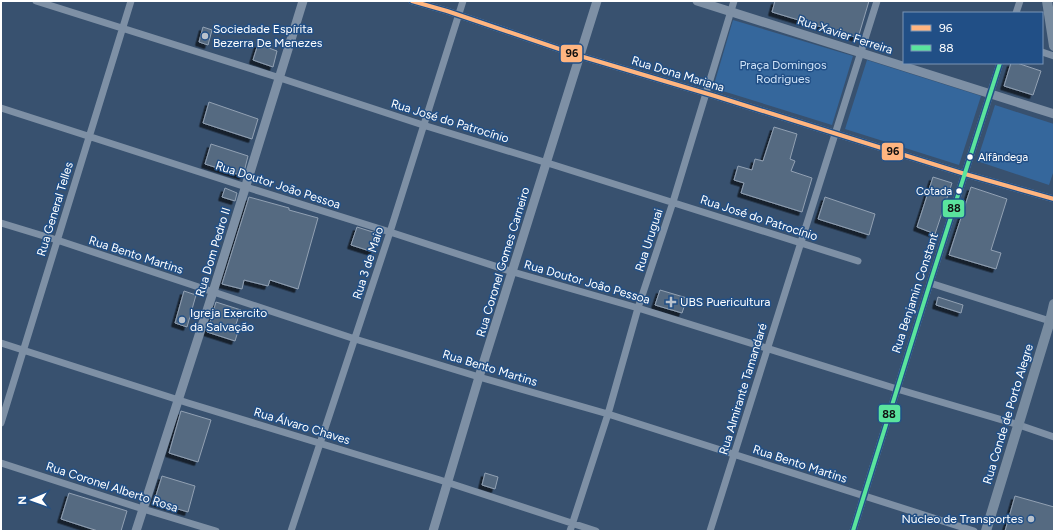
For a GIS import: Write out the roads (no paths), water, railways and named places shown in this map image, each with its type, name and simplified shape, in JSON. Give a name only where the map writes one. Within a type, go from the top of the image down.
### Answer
[{"type":"main road","points":[[1047,1],[1054,46]]},
{"type":"main road","name":"Rua Conde de Porto Alegre","points":[[986,531],[1054,304]]},
{"type":"street","name":"Rua José do Patrocínio","points":[[36,1],[423,125],[546,162],[858,261]]},
{"type":"street","name":"Rua General Telles","points":[[1,423],[131,1]]},
{"type":"street","name":"Rua Dom Pedro II","points":[[136,531],[213,292],[303,1]]},
{"type":"street","name":"Rua Dona Mariana","points":[[412,1],[459,15],[580,56],[965,174],[1054,199]]},
{"type":"street","name":"Rua 3 de Maio","points":[[291,531],[390,232],[463,1]]},
{"type":"street","name":"Rua Coronel Gomes Carneiro","points":[[433,531],[479,377],[597,1]]},
{"type":"street","name":"Rua Xavier Ferreira","points":[[697,1],[1054,114]]},
{"type":"street","name":"Rua Uruguai","points":[[571,528],[608,414],[638,308],[673,202],[734,1]]},
{"type":"street","name":"Rua Almirante Tamandaré","points":[[710,531],[877,1]]},
{"type":"street","points":[[1016,12],[1020,1]]},
{"type":"street","points":[[1043,52],[1054,56]]},
{"type":"street","name":"Rua Benjamin Constant","points":[[853,531],[1000,64]]},
{"type":"street","name":"Rua Doutor João Pessoa","points":[[1,108],[513,272],[638,308],[1054,437]]},
{"type":"street","name":"Rua Bento Martins","points":[[1,223],[57,240],[355,339],[608,414],[974,531]]},
{"type":"street","points":[[930,283],[1050,321]]},
{"type":"street","name":"Rua Álvaro Chaves","points":[[1,343],[448,483],[571,528],[596,531]]},
{"type":"street","name":"Rua Coronel Alberto Rosa","points":[[1,463],[216,531]]},
{"type":"place","name":"Sociedade Espírita Bezerra De Menezes","points":[[205,36]]},
{"type":"place","name":"Alfândega","points":[[970,157]]},
{"type":"place","name":"Cotada","points":[[959,191]]},
{"type":"place","name":"UBS Puericultura","points":[[671,302]]},
{"type":"place","name":"Igreja Exercito da Salvação","points":[[182,320]]},
{"type":"place","name":"Núcleo de Transportes","points":[[1031,519]]},
{"type":"park label","name":"Praça Domingos Rodrigues","points":[[783,72]]}]
